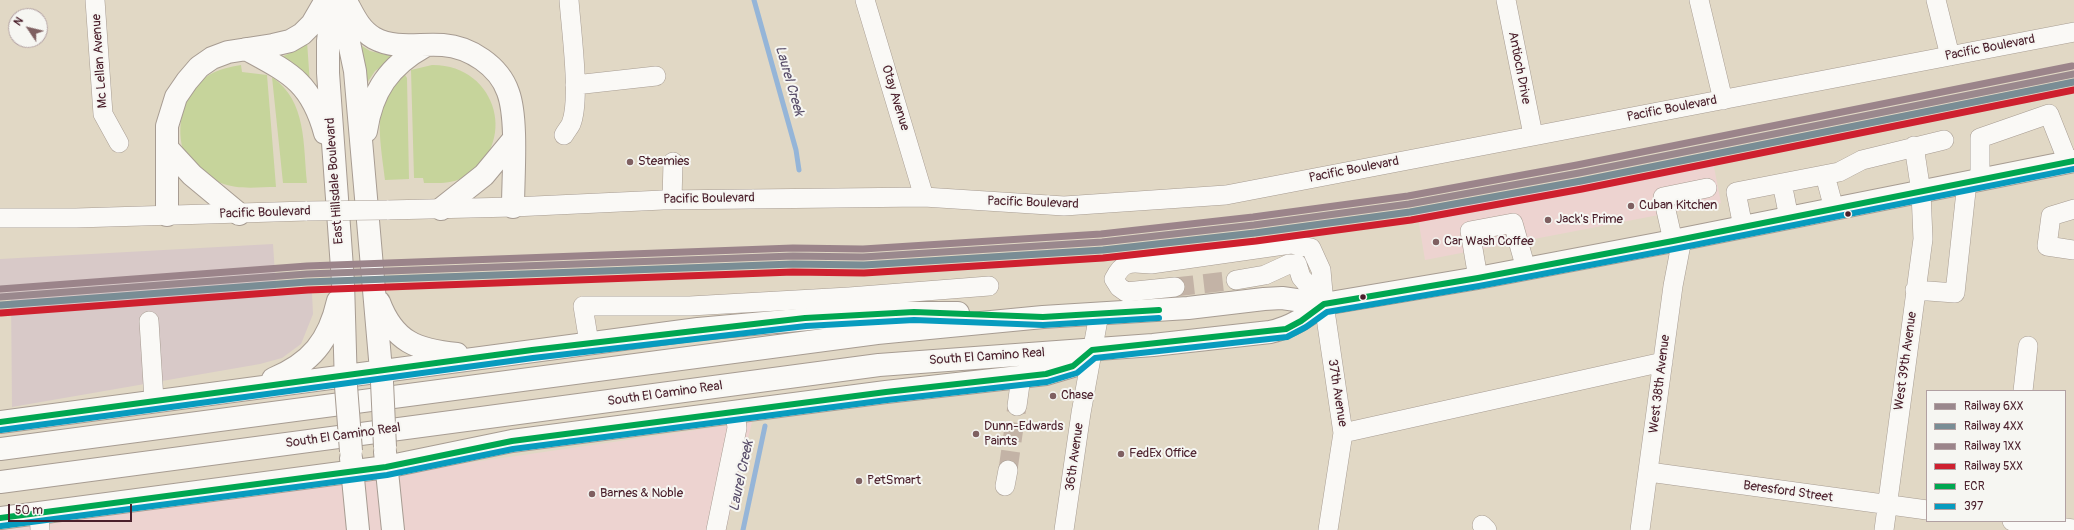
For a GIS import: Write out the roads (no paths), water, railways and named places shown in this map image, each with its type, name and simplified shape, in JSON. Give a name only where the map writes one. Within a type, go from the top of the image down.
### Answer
[{"type":"main road","points":[[167,215],[167,126],[176,97],[186,81],[199,67],[212,58],[228,52],[273,45],[290,40],[302,34],[312,24],[326,0]]},
{"type":"main road","name":"East Hillsdale Boulevard","points":[[333,0],[328,42],[328,73],[343,282],[346,380],[358,530]]},
{"type":"main road","points":[[340,0],[355,71],[393,530]]},
{"type":"main road","points":[[345,0],[356,20],[364,30],[374,38],[385,43],[425,46],[443,45],[469,51],[486,62],[499,76],[508,92],[513,112],[513,207]]},
{"type":"main road","points":[[362,158],[369,114],[375,96],[384,81],[397,66],[425,46]]},
{"type":"main road","points":[[246,49],[289,72],[309,95],[320,115],[334,164]]},
{"type":"main road","points":[[441,209],[484,175],[513,140]]},
{"type":"main road","points":[[168,149],[192,175],[239,214]]},
{"type":"main road","name":"South El Camino Real","points":[[0,449],[827,338],[1043,317],[1188,308],[1282,298],[1324,304],[1478,278],[1678,240],[2071,161]]},
{"type":"main road","points":[[256,386],[294,369],[316,352],[330,325],[343,282]]},
{"type":"main road","points":[[373,285],[390,326],[407,342],[445,352],[488,356]]},
{"type":"main road","name":"South El Camino Real","points":[[0,482],[872,366],[1092,350],[1270,332],[1286,329],[1301,321],[1324,304]]},
{"type":"main road","points":[[0,422],[256,386],[381,376],[488,356],[744,324],[875,313],[914,312],[1043,317]]},
{"type":"main road","points":[[0,518],[40,521],[352,462],[386,457],[886,392],[1061,371],[1073,366],[1092,350]]},
{"type":"street","name":"Mc Lellan Avenue","points":[[95,0],[103,114],[119,143]]},
{"type":"street","points":[[564,135],[572,118],[575,85],[569,0]]},
{"type":"street","name":"Otay Avenue","points":[[865,0],[924,197]]},
{"type":"street","name":"Antioch Drive","points":[[1506,0],[1533,136]]},
{"type":"street","points":[[1699,0],[1723,100]]},
{"type":"street","points":[[1936,0],[1950,56]]},
{"type":"street","name":"Pacific Boulevard","points":[[0,218],[76,218],[307,211],[441,209],[672,200],[924,197],[1064,206],[1226,195],[2074,32]]},
{"type":"street","points":[[575,85],[656,76]]},
{"type":"street","points":[[1915,290],[1955,293],[1980,138],[2049,114],[2071,161]]},
{"type":"street","points":[[1743,227],[1736,192],[1839,172],[1862,160],[1914,146],[1944,140]]},
{"type":"street","name":"West 39th Avenue","points":[[1884,530],[1923,239],[1921,192],[1914,146]]},
{"type":"street","points":[[672,200],[673,162]]},
{"type":"street","points":[[1825,175],[1834,209]]},
{"type":"street","points":[[1782,183],[1789,218]]},
{"type":"street","points":[[1678,240],[1664,197],[1707,188]]},
{"type":"street","points":[[2074,209],[2051,216],[2047,246],[2074,250]]},
{"type":"street","points":[[1478,278],[1470,231],[1513,222],[1526,269]]},
{"type":"street","name":"West 38th Avenue","points":[[1640,530],[1649,472],[1678,240]]},
{"type":"street","name":"37th Avenue","points":[[1175,287],[1126,292],[1119,287],[1114,279],[1120,268],[1129,262],[1151,264],[1291,244],[1311,248],[1321,270],[1324,304],[1343,433],[1328,530]]},
{"type":"street","points":[[1236,280],[1265,275],[1289,264],[1297,264],[1301,277],[1324,304]]},
{"type":"street","points":[[589,343],[583,306],[690,306],[849,297],[989,286]]},
{"type":"street","name":"36th Avenue","points":[[1064,530],[1099,314]]},
{"type":"street","points":[[149,321],[154,400]]},
{"type":"street","points":[[2023,390],[2028,346]]},
{"type":"street","points":[[1343,433],[1663,362]]},
{"type":"street","points":[[1017,406],[1021,377]]},
{"type":"street","points":[[716,530],[737,428],[735,412]]},
{"type":"street","name":"Beresford Street","points":[[1649,472],[1926,510]]},
{"type":"street","points":[[2019,522],[2065,529]]},
{"type":"waterway","name":"Laurel Creek","points":[[754,0],[796,150],[799,170]]},
{"type":"waterway","name":"Laurel Creek","points":[[743,530],[765,426]]},
{"type":"tunnel","points":[[1175,287],[1236,280]]},
{"type":"tunnel","points":[[1008,470],[1017,406]]},
{"type":"rail line","name":"1XX","points":[[0,289],[307,266],[793,248],[863,249],[1101,234],[1253,217],[1408,196],[1577,165],[2072,66]]},
{"type":"rail line","name":"6XX","points":[[0,297],[307,274],[793,256],[863,257],[1102,242],[1254,225],[1409,204],[1579,173],[2074,74]]},
{"type":"rail line","name":"4XX","points":[[1,305],[307,282],[793,264],[864,265],[1103,250],[1255,233],[1410,212],[1581,181],[2074,82]]},
{"type":"rail line","name":"5XX","points":[[1,313],[308,290],[793,272],[864,273],[1103,258],[1256,241],[1411,220],[1582,189],[2074,90]]},
{"type":"place","name":"Steamies","points":[[630,162]]},
{"type":"place","name":"Cuban Kitchen","points":[[1631,206]]},
{"type":"place","name":"Jack's Prime","points":[[1548,220]]},
{"type":"place","name":"Car Wash Coffee","points":[[1436,242]]},
{"type":"place","name":"Chase","points":[[1053,396]]},
{"type":"place","name":"Dunn-Edwards Paints","points":[[976,434]]},
{"type":"place","name":"FedEx Office","points":[[1121,454]]},
{"type":"place","name":"PetSmart","points":[[859,481]]},
{"type":"place","name":"Barnes & Noble","points":[[592,494]]}]
